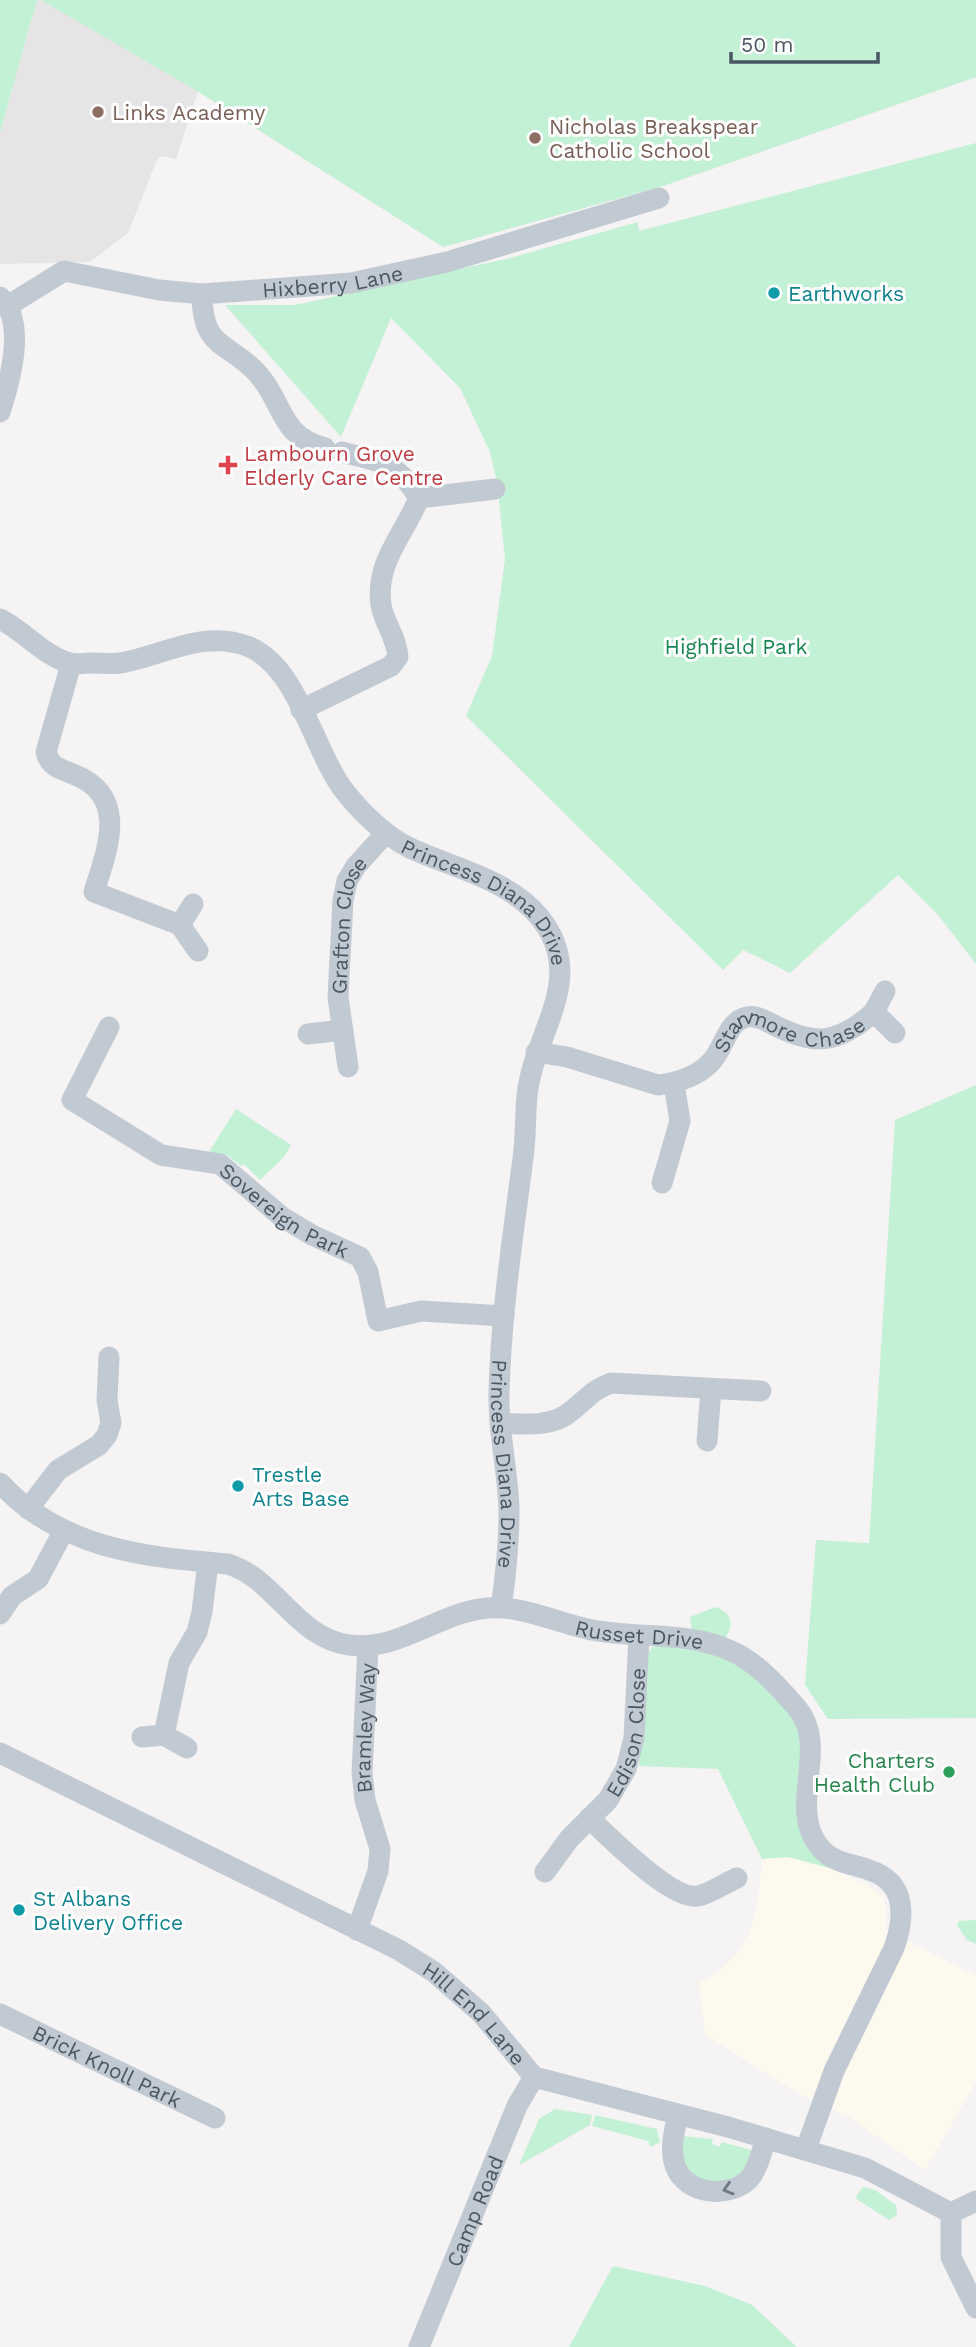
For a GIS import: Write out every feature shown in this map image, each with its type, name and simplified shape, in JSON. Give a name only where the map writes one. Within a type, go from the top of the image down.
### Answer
[{"type":"street","name":"Hixberry Lane","points":[[4,301],[64,271],[159,290],[202,294],[351,283],[447,262],[659,198]]},
{"type":"street","points":[[202,294],[202,315],[213,339],[259,374],[286,424],[306,443],[390,464],[407,478],[419,498]]},
{"type":"street","points":[[0,412],[13,368],[13,328],[4,301]]},
{"type":"street","points":[[419,498],[495,489]]},
{"type":"street","points":[[301,710],[391,666],[398,657],[398,646],[381,608],[382,570],[419,498]]},
{"type":"street","points":[[0,619],[71,664],[46,752],[48,761],[84,778],[104,801],[111,819],[110,840],[94,892],[180,925],[198,951]]},
{"type":"street","name":"Princess Diana Drive","points":[[71,664],[123,663],[181,645],[226,641],[247,646],[263,655],[279,671],[342,789],[385,834],[503,888],[541,919],[558,953],[561,985],[556,1006],[536,1052],[527,1092],[524,1155],[511,1233],[504,1316],[500,1423],[509,1507],[502,1606]]},
{"type":"street","name":"Grafton Close","points":[[348,1067],[338,997],[343,900],[347,881],[356,866],[385,834]]},
{"type":"street","points":[[180,925],[193,904]]},
{"type":"street","name":"Stanmore Chase","points":[[674,1084],[702,1070],[713,1060],[731,1028],[745,1017],[758,1017],[798,1038],[812,1041],[851,1030],[874,1012],[885,991]]},
{"type":"street","name":"Stanmore Chase","points":[[874,1012],[895,1033]]},
{"type":"street","name":"Sovereign Park","points":[[109,1027],[72,1100],[161,1155],[220,1164],[282,1217],[312,1235],[360,1257],[368,1272],[378,1321],[421,1311],[504,1316]]},
{"type":"street","name":"Grafton Close","points":[[308,1034],[343,1030]]},
{"type":"street","points":[[536,1052],[568,1057],[658,1085],[674,1084],[680,1121],[662,1183]]},
{"type":"street","points":[[29,1509],[58,1470],[99,1446],[107,1436],[111,1423],[107,1400],[109,1357]]},
{"type":"street","points":[[500,1423],[549,1423],[566,1415],[593,1389],[611,1383],[761,1391]]},
{"type":"street","points":[[707,1441],[711,1389]]},
{"type":"street","name":"Russet Drive","points":[[0,1483],[29,1509],[63,1532],[124,1553],[243,1569],[312,1630],[348,1645],[368,1646],[398,1640],[456,1615],[502,1606],[586,1629],[710,1643],[731,1650],[754,1664],[803,1716],[810,1738],[808,1815],[818,1844],[844,1864],[881,1875],[897,1892],[903,1906],[901,1930],[894,1948],[834,2071],[806,2149]]},
{"type":"street","points":[[0,1614],[12,1596],[38,1579],[63,1532]]},
{"type":"street","points":[[164,1735],[179,1663],[197,1632],[208,1563]]},
{"type":"street","name":"Edison Close","points":[[545,1872],[589,1818],[608,1800],[622,1778],[634,1738],[639,1636]]},
{"type":"street","name":"Bramley Way","points":[[357,1930],[378,1871],[380,1849],[365,1800],[362,1773],[368,1646]]},
{"type":"street","points":[[142,1737],[164,1735],[187,1748]]},
{"type":"street","name":"Hill End Lane","points":[[0,1753],[399,1950],[434,1972],[481,2013],[534,2077],[806,2149],[875,2172],[951,2213]]},
{"type":"street","name":"Edison Close","points":[[589,1818],[626,1853],[673,1891],[686,1896],[698,1896],[737,1878]]},
{"type":"street","name":"Brick Knoll Park","points":[[0,2014],[215,2118]]},
{"type":"street","name":"Camp Road","points":[[419,2347],[517,2106],[534,2077]]},
{"type":"street","points":[[678,2115],[672,2153],[676,2170],[685,2180],[702,2189],[719,2193],[736,2188],[750,2178],[766,2138]]},
{"type":"street","points":[[976,2201],[951,2213],[951,2257],[976,2308]]},
{"type":"shaded area","name":"Nicholas Breakspear Catholic School","points":[[37,0],[976,0],[976,77],[663,186],[443,247],[198,91],[176,159],[161,156],[156,162],[128,233],[90,262],[0,264],[0,133]]},
{"type":"shaded area","points":[[788,1857],[829,1868],[868,1885],[884,1898],[886,1930],[976,1976],[976,2082],[925,2170],[849,2117],[796,2092],[705,2035],[699,1983],[718,1973],[735,1956],[750,1932],[758,1902],[762,1859]]},
{"type":"green space","points":[[0,0],[37,0],[0,133]]},
{"type":"green space","name":"Nicholas Breakspear Catholic School","points":[[41,0],[976,0],[976,77],[663,186],[443,247],[197,91]]},
{"type":"green space","name":"Highfield Park","points":[[976,143],[976,964],[938,915],[898,875],[790,973],[743,950],[723,970],[466,716],[492,656],[505,559],[497,483],[490,452],[460,388],[391,318],[341,437],[225,305],[295,305],[506,259],[638,222],[639,231]]},
{"type":"green space","points":[[976,1085],[976,1718],[828,1719],[805,1685],[816,1540],[869,1543],[895,1120]]},
{"type":"green space","points":[[236,1109],[291,1145],[284,1157],[260,1180],[244,1164],[241,1166],[227,1155],[209,1152]]},
{"type":"green space","points":[[715,1607],[725,1612],[730,1620],[730,1629],[725,1639],[692,1631],[690,1617]]},
{"type":"green space","points":[[663,1644],[704,1649],[741,1665],[787,1708],[801,1736],[812,1851],[829,1868],[788,1857],[762,1859],[718,1769],[639,1766],[647,1654],[653,1647]]},
{"type":"green space","points":[[976,1920],[976,1944],[967,1940],[957,1925],[959,1921]]},
{"type":"green space","points":[[555,2109],[592,2115],[590,2125],[519,2165],[539,2119]]},
{"type":"green space","points":[[595,2115],[657,2129],[660,2142],[651,2147],[648,2141],[592,2126]]},
{"type":"green space","points":[[683,2136],[713,2139],[712,2144],[719,2147],[722,2142],[751,2150],[752,2161],[733,2181],[706,2182],[687,2171],[679,2144]]},
{"type":"green space","points":[[863,2187],[875,2190],[896,2205],[897,2215],[889,2220],[855,2198]]},
{"type":"green space","points":[[613,2266],[705,2286],[752,2305],[797,2347],[569,2347]]},
{"type":"place","name":"Links Academy","points":[[98,112]]},
{"type":"place","name":"Nicholas Breakspear Catholic School","points":[[535,138]]},
{"type":"place","name":"Earthworks","points":[[774,293]]},
{"type":"place","name":"Lambourn Grove Elderly Care Centre","points":[[228,465]]},
{"type":"place","name":"Trestle Arts Base","points":[[238,1486]]},
{"type":"place","name":"Charters Health Club","points":[[949,1772]]},
{"type":"place","name":"St Albans Delivery Office","points":[[19,1910]]}]
